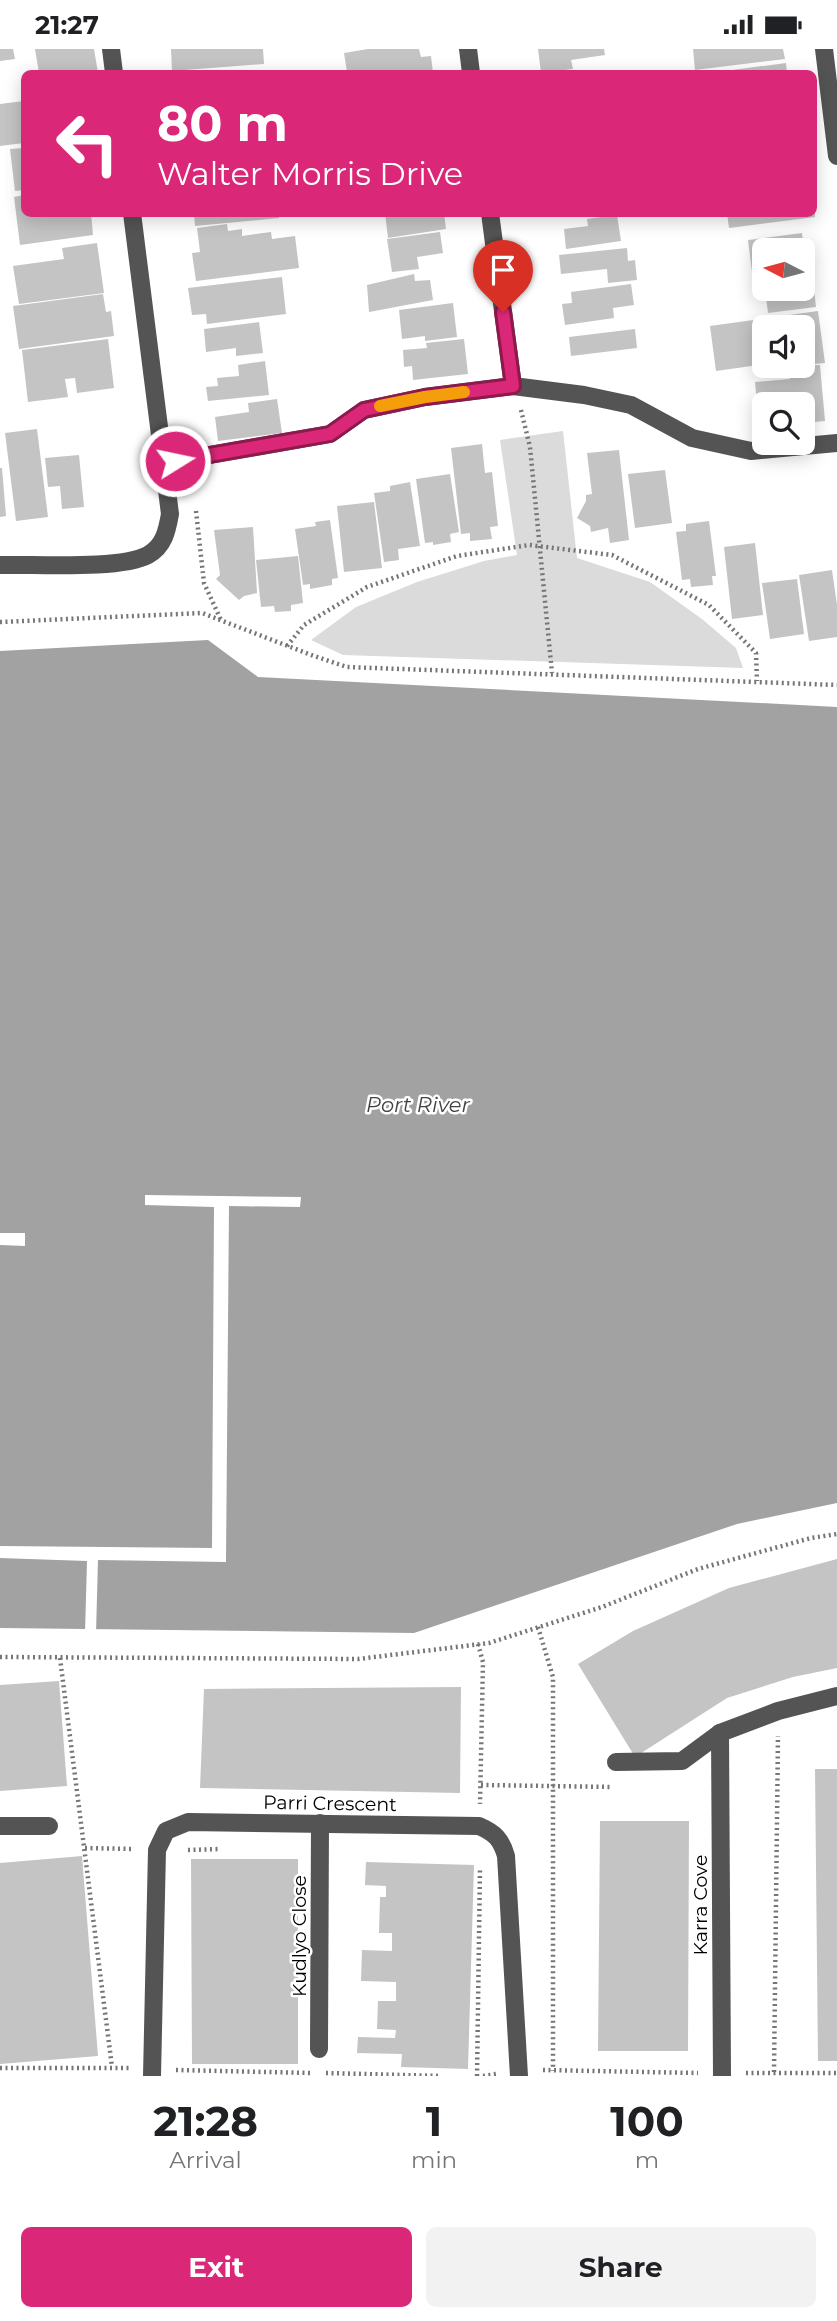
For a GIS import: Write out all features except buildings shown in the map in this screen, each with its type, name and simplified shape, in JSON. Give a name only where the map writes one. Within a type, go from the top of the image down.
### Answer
[{"type":"street","points":[[111,49],[114,70]]},
{"type":"street","points":[[468,49],[471,70]]},
{"type":"street","points":[[824,49],[837,156]]},
{"type":"street","points":[[0,565],[125,563],[150,554],[166,537],[170,514],[133,217]]},
{"type":"street","points":[[491,217],[513,386]]},
{"type":"street","points":[[164,463],[330,434],[364,410],[425,397],[513,386],[584,395],[631,405],[692,438],[751,451],[837,443]]},
{"type":"street","points":[[616,1762],[682,1761],[720,1733],[778,1711],[837,1696]]},
{"type":"street","name":"Karra Cove","points":[[720,1733],[722,2075]]},
{"type":"street","name":"Parri Crescent","points":[[152,2073],[156,1850],[166,1831],[188,1822],[479,1826],[495,1832],[506,1856],[519,2073]]},
{"type":"street","name":"Kudlyo Close","points":[[320,1823],[320,2049]]},
{"type":"street","points":[[0,1826],[49,1826]]},
{"type":"path","points":[[513,386],[529,436],[552,673]]},
{"type":"path","points":[[195,500],[204,583],[221,621]]},
{"type":"path","points":[[287,646],[304,625],[367,587],[457,556],[529,545],[612,555],[709,605],[756,653],[757,681]]},
{"type":"path","points":[[0,622],[202,613],[347,667],[837,685]]},
{"type":"path","points":[[0,1657],[358,1659],[478,1644],[602,1607],[698,1569],[811,1538],[837,1534]]},
{"type":"path","points":[[538,1627],[553,1677],[553,2071]]},
{"type":"path","points":[[478,1644],[483,1662],[480,1811]]},
{"type":"path","points":[[60,1658],[112,2067]]},
{"type":"path","points":[[774,2072],[778,1711]]},
{"type":"path","points":[[481,1786],[616,1787]]},
{"type":"path","points":[[477,2076],[480,1860]]},
{"type":"path","points":[[0,2068],[112,2067],[152,2073],[441,2076]]},
{"type":"path","points":[[483,2076],[553,2071],[722,2075],[837,2073]]},
{"type":"shaded area","points":[[563,431],[577,558],[650,582],[702,619],[736,648],[743,668],[343,655],[311,640],[356,607],[417,582],[484,561],[517,555],[500,440]]},
{"type":"water","name":"Port River","points":[[208,640],[258,677],[837,707],[837,1503],[737,1524],[414,1633],[0,1628],[0,651]]},
{"type":"pier","points":[[145,1195],[301,1197],[300,1207],[229,1206],[226,1562],[98,1560],[96,1633],[85,1633],[87,1561],[0,1558],[0,1546],[212,1548],[214,1207],[145,1205]]},
{"type":"pier","points":[[0,1233],[25,1233],[25,1246],[0,1245]]},
{"type":"slow traffic","points":[[380,406],[464,392]]},
{"type":"route","points":[[175,461],[330,434],[364,410],[425,397],[513,386],[503,312]]}]
